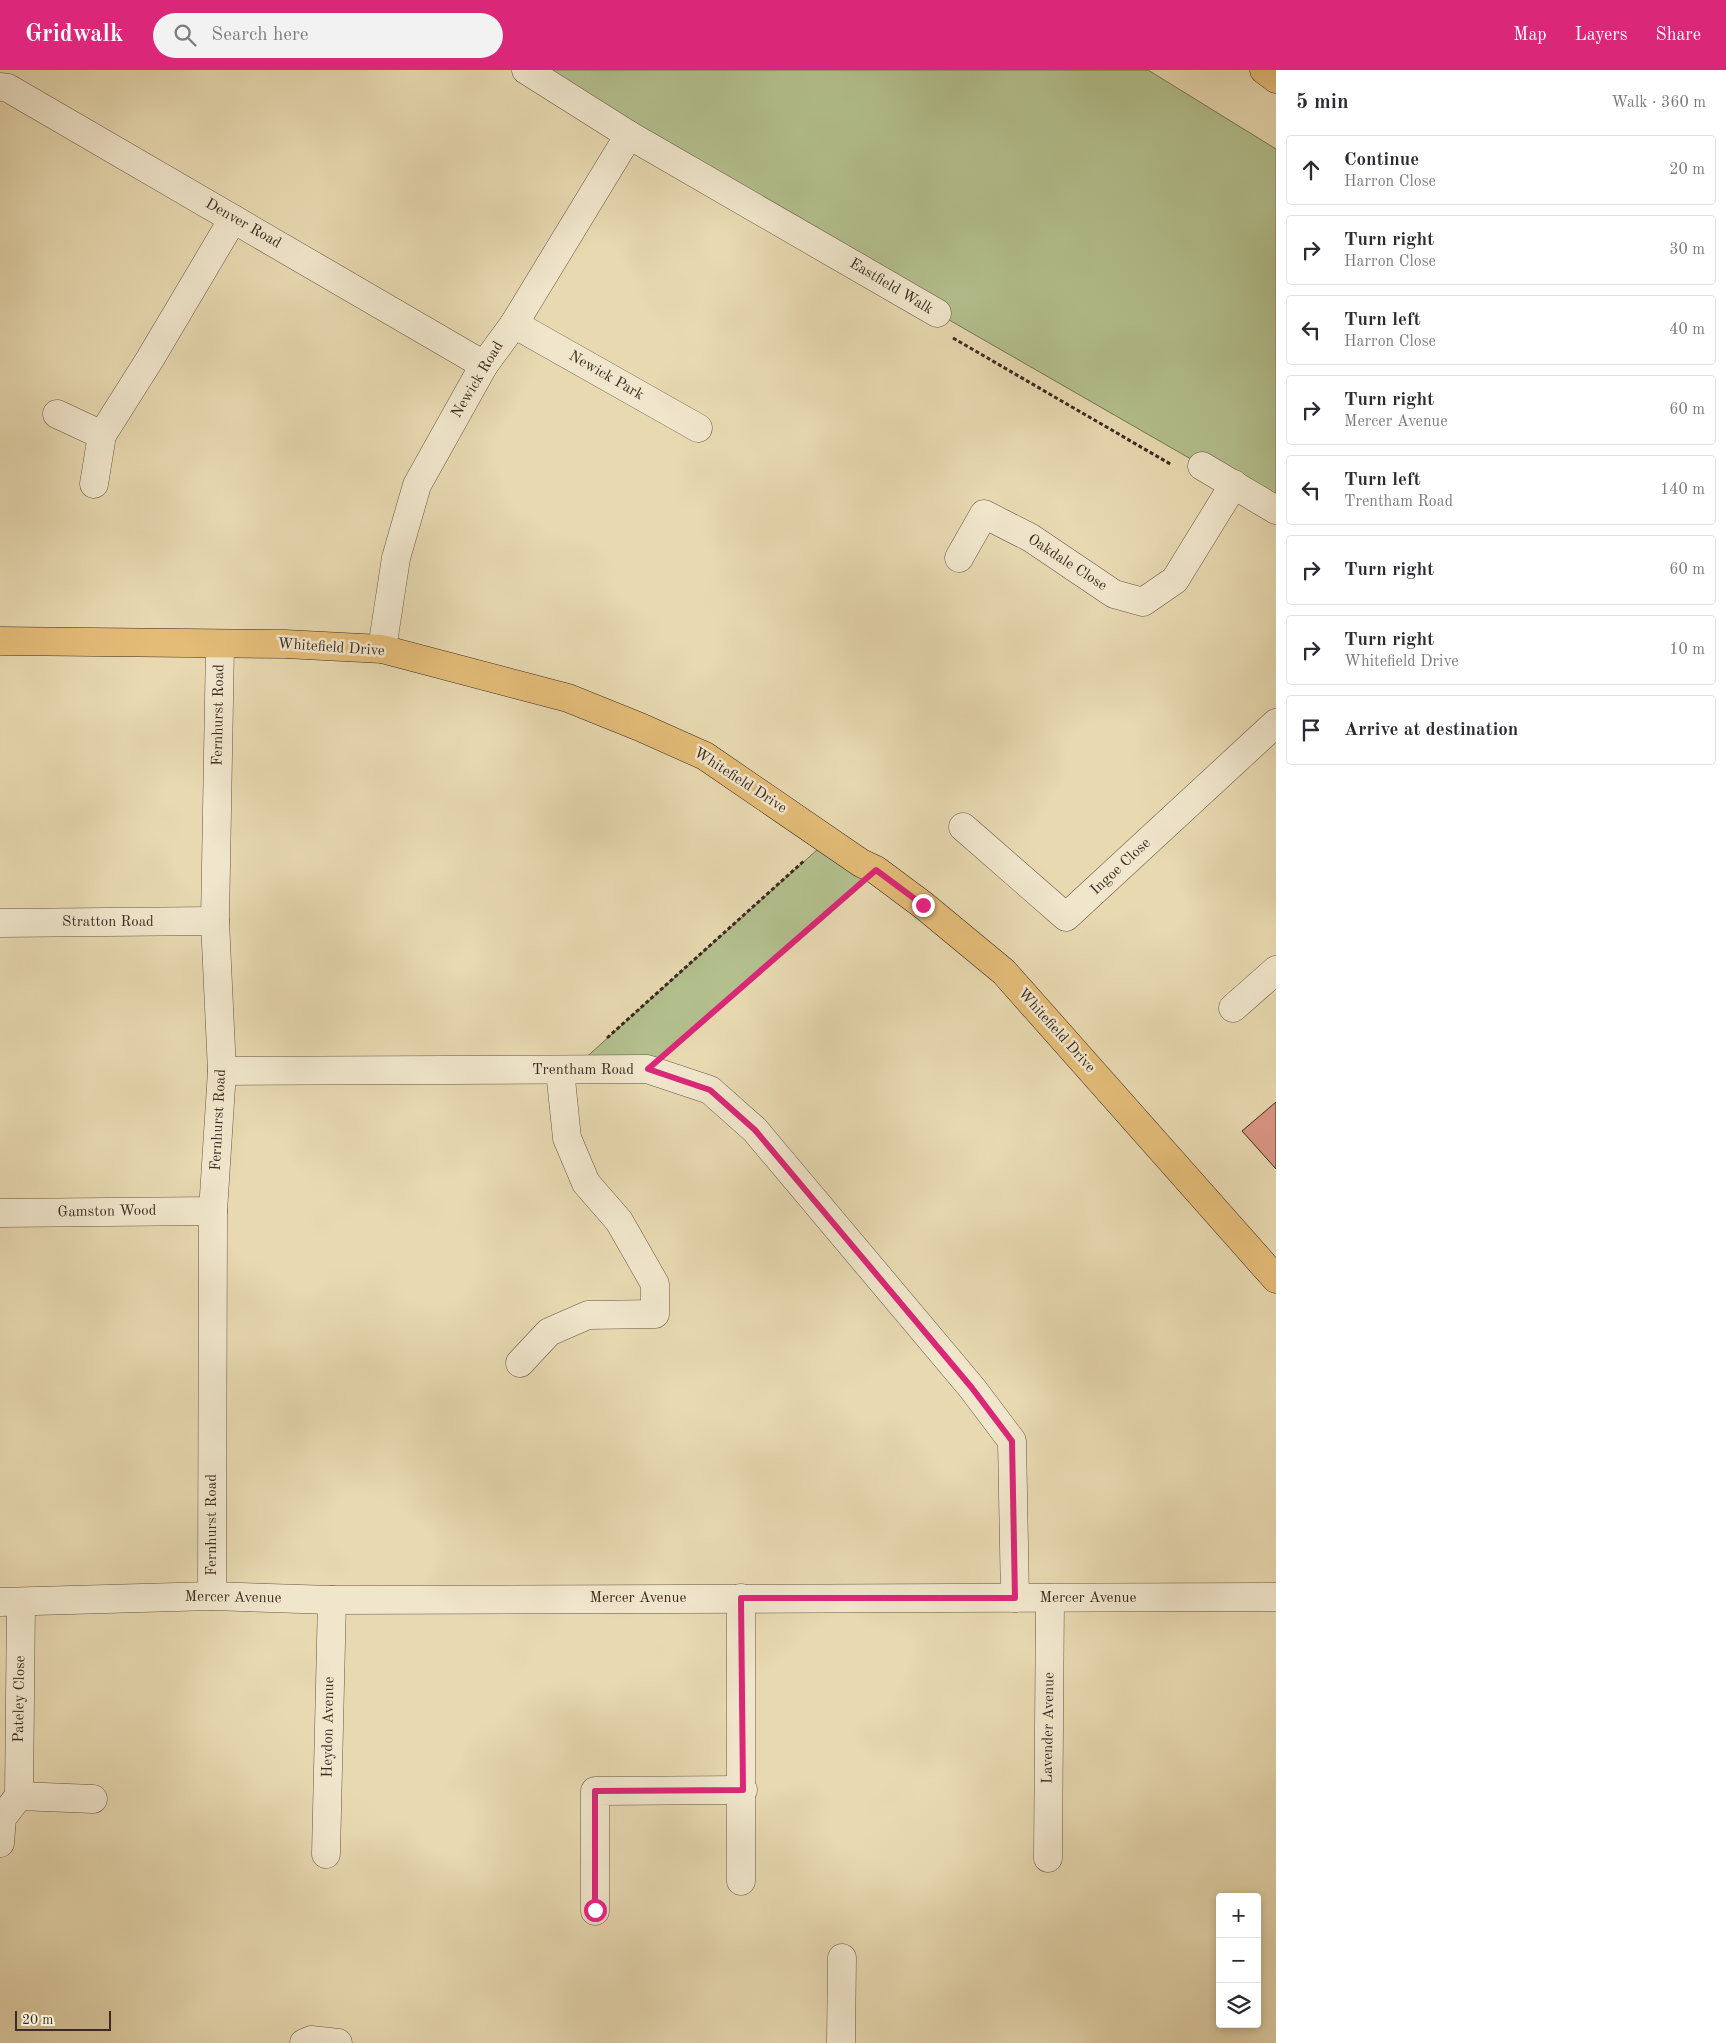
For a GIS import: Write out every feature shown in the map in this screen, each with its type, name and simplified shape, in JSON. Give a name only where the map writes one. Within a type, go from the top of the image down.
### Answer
[{"type":"main road","points":[[1264,70],[1276,79]]},
{"type":"main road","name":"Whitefield Drive","points":[[0,641],[285,644],[382,649],[568,698],[705,756],[861,863],[876,870],[923,905],[1004,972],[1276,1279]]},
{"type":"street","name":"Eastfield Walk","points":[[526,70],[629,134],[937,313]]},
{"type":"street","name":"Denver Road","points":[[0,87],[8,88],[484,365]]},
{"type":"street","name":"Newick Road","points":[[382,649],[396,558],[417,485],[484,365],[514,324],[629,134]]},
{"type":"street","points":[[94,484],[102,435],[150,359],[233,219]]},
{"type":"street","name":"Newick Park","points":[[514,324],[698,428]]},
{"type":"street","points":[[57,414],[102,435]]},
{"type":"street","points":[[1202,466],[1276,510]]},
{"type":"street","name":"Oakdale Close","points":[[958,558],[984,514],[1031,538],[1114,594],[1143,602],[1174,580],[1234,484]]},
{"type":"street","name":"Fernhurst Road","points":[[212,1596],[213,1211],[222,1071],[215,921],[220,644]]},
{"type":"street","name":"Ingoe Close","points":[[963,827],[1066,917],[1276,723]]},
{"type":"street","name":"Stratton Road","points":[[0,923],[215,921]]},
{"type":"street","points":[[1232,1008],[1276,970]]},
{"type":"street","name":"Trentham Road","points":[[222,1071],[648,1069],[710,1090],[755,1130],[972,1388],[1012,1441],[1015,1598]]},
{"type":"street","points":[[520,1363],[549,1332],[588,1315],[655,1314],[655,1284],[619,1221],[586,1183],[567,1138],[566,1070]]},
{"type":"street","name":"Gamston Wood","points":[[0,1213],[213,1211]]},
{"type":"street","name":"Mercer Avenue","points":[[10,1602],[212,1596],[332,1600],[1276,1597]]},
{"type":"street","points":[[741,1598],[742,1881]]},
{"type":"street","name":"Lavender Avenue","points":[[1048,1858],[1050,1598]]},
{"type":"street","name":"Heydon Avenue","points":[[326,1854],[332,1600]]},
{"type":"street","name":"Pateley Close","points":[[10,1602],[19,1796]]},
{"type":"street","points":[[595,1910],[595,1791],[743,1790]]},
{"type":"street","points":[[0,1843],[2,1818],[19,1796],[93,1799]]},
{"type":"street","points":[[841,2043],[842,1958]]},
{"type":"street","points":[[304,2043],[311,2040],[338,2043]]},
{"type":"path","name":"Eastfield Walk","points":[[937,313],[942,331],[1177,468],[1202,466]]},
{"type":"path","points":[[566,1070],[828,840]]},
{"type":"path","points":[[648,1069],[876,870]]},
{"type":"green space","points":[[530,70],[1148,70],[1276,149],[1276,508],[937,313]]},
{"type":"green space","points":[[828,840],[876,870],[647,1069],[572,1070]]},
{"type":"building","points":[[1276,1102],[1276,1169],[1242,1131]]},
{"type":"route","points":[[595,1910],[595,1791],[743,1790],[741,1598],[1015,1598],[1012,1441],[972,1388],[755,1130],[710,1090],[648,1069],[876,870],[923,905]]}]
